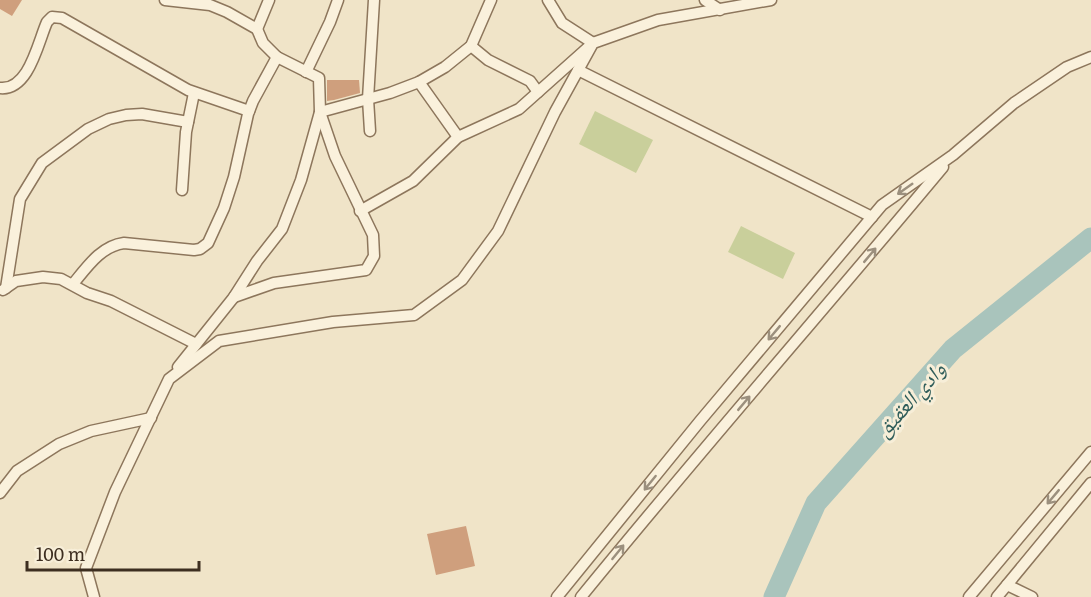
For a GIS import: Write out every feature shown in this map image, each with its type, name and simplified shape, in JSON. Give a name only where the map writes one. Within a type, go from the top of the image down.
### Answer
[{"type":"street","points":[[165,0],[200,2],[227,12],[257,29],[263,43],[277,57],[319,78],[320,112],[335,156],[373,235],[374,256],[366,270],[274,283],[234,297]]},
{"type":"street","points":[[257,29],[269,0]]},
{"type":"street","points":[[306,72],[338,0]]},
{"type":"street","points":[[370,131],[368,99],[374,0]]},
{"type":"street","points":[[320,112],[419,82],[445,67],[471,46],[491,0]]},
{"type":"street","points":[[548,0],[562,23],[593,43]]},
{"type":"street","points":[[705,0],[720,10]]},
{"type":"street","points":[[360,210],[413,182],[458,137],[519,109],[593,43],[658,20],[771,0]]},
{"type":"street","points":[[0,88],[15,85],[21,79],[27,71],[47,22],[52,17],[58,17],[81,27],[168,80],[194,93],[249,111]]},
{"type":"street","points":[[169,379],[219,341],[333,322],[414,315],[462,280],[498,231],[555,112],[593,43]]},
{"type":"street","points":[[471,46],[488,60],[530,81],[538,92]]},
{"type":"street","points":[[73,284],[92,262],[114,244],[194,250],[207,243],[224,208],[234,177],[249,111],[277,57]]},
{"type":"street","points":[[557,597],[700,421],[882,205],[953,155],[1014,104],[1067,67],[1091,57]]},
{"type":"street","points":[[578,70],[872,217]]},
{"type":"street","points":[[419,82],[458,137]]},
{"type":"street","points":[[182,190],[186,132],[194,93]]},
{"type":"street","points":[[94,597],[86,568],[115,492],[169,379],[234,297],[257,261],[282,229],[301,180],[320,112]]},
{"type":"street","points":[[3,290],[20,199],[42,163],[88,129],[109,119],[142,114],[188,122]]},
{"type":"street","points":[[580,597],[953,155]]},
{"type":"street","points":[[3,290],[16,281],[61,279],[111,301],[196,344]]},
{"type":"street","points":[[0,493],[17,471],[59,444],[91,431],[150,418]]},
{"type":"street","points":[[969,597],[1091,452]]},
{"type":"street","points":[[997,597],[1091,483]]},
{"type":"street","points":[[1007,585],[1032,597]]},
{"type":"green space","points":[[595,111],[653,140],[636,173],[579,144]]},
{"type":"green space","points":[[741,226],[795,253],[783,279],[728,252]]},
{"type":"building","points":[[0,0],[22,0],[12,16],[0,9]]},
{"type":"building","points":[[327,80],[359,80],[360,93],[327,101]]},
{"type":"building","points":[[466,526],[475,566],[436,575],[427,534]]},
{"type":"waterway","name":"وادي العقيق","points":[[774,597],[816,503],[953,349],[1091,238]]}]
